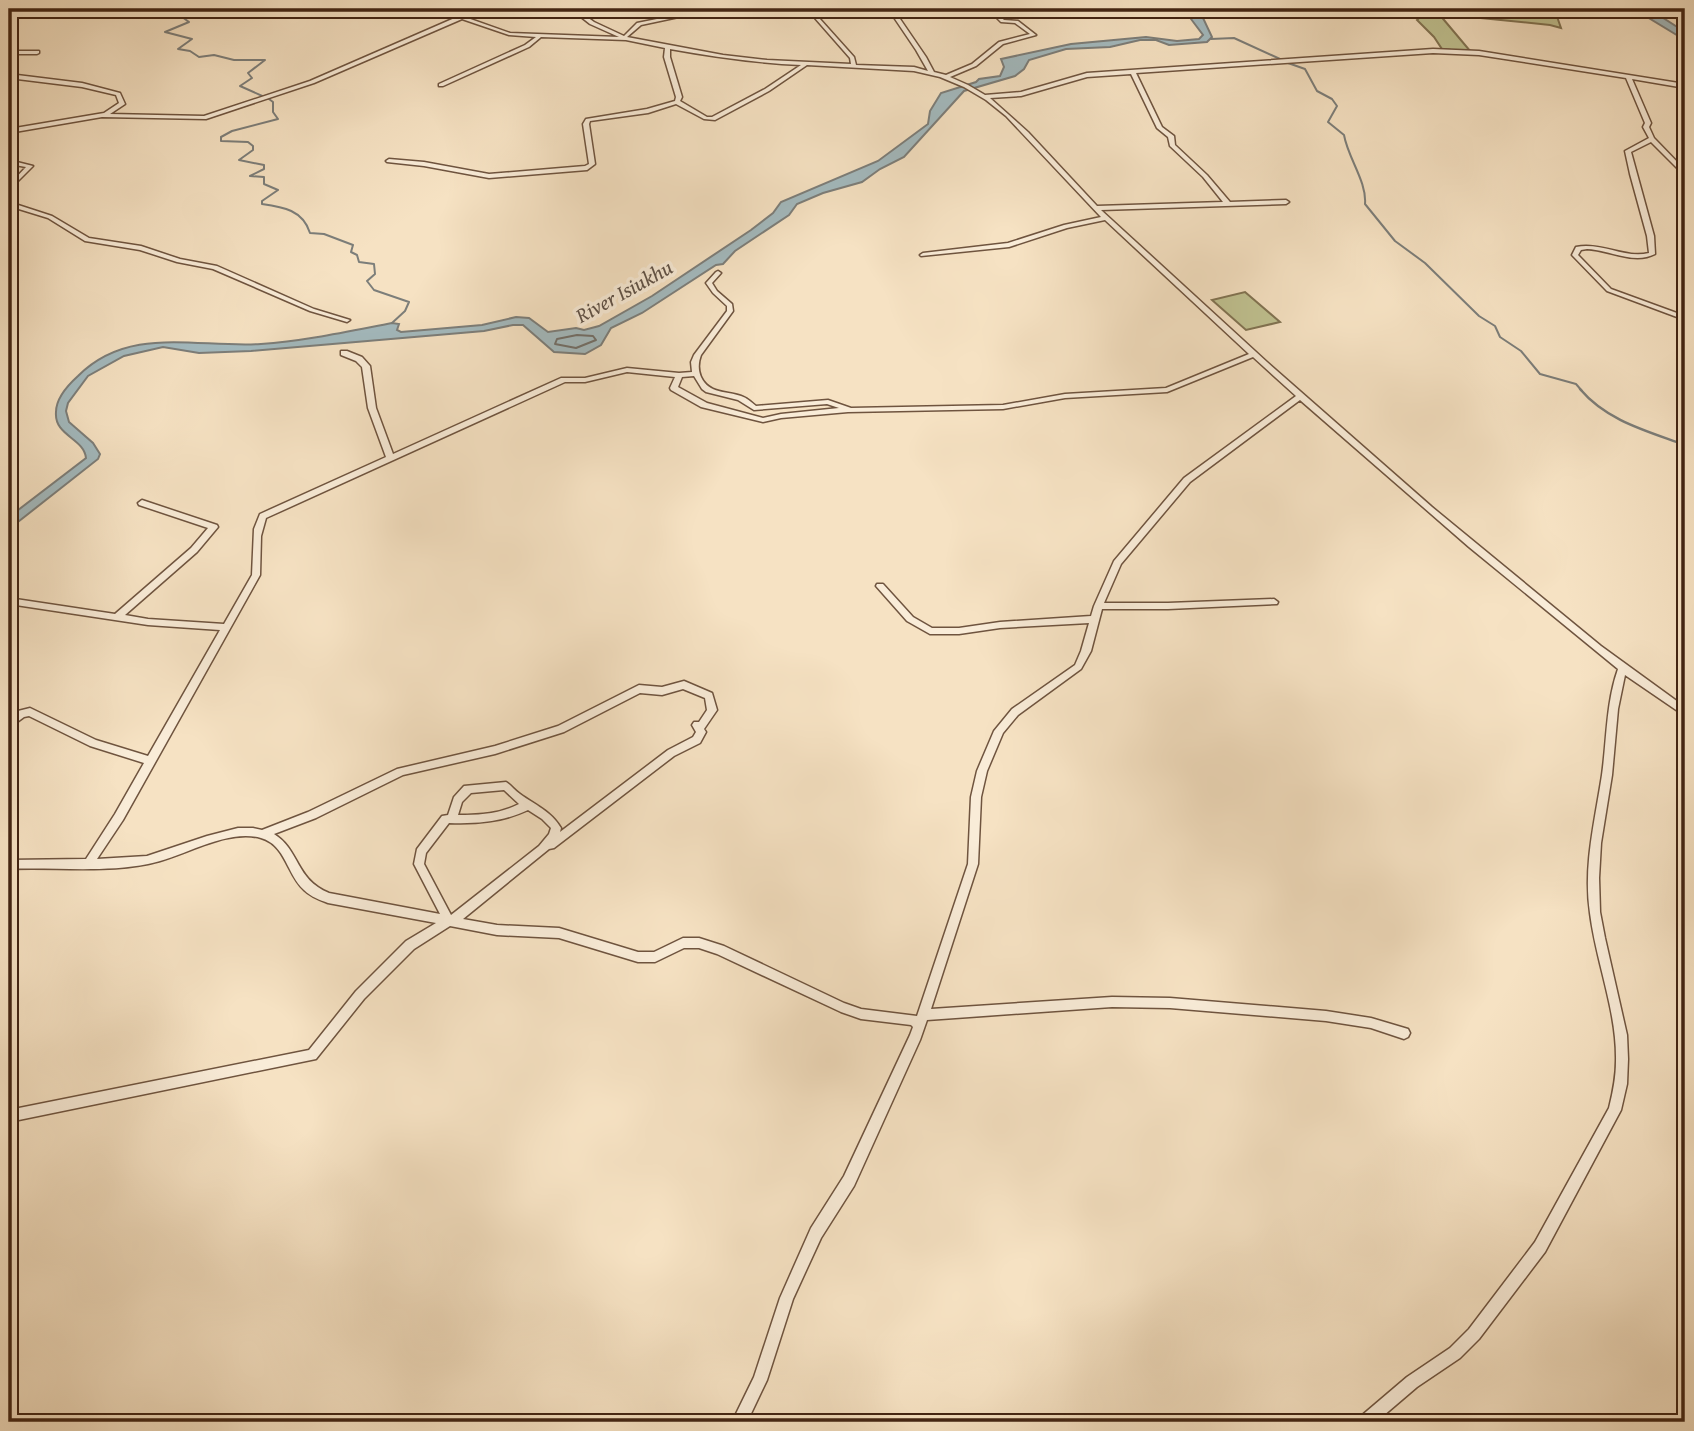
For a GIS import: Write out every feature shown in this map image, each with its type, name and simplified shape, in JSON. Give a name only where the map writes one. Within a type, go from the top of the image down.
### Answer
[{"type":"street","points":[[438,9],[504,33],[539,37],[626,38],[740,60],[898,67],[946,76],[968,87],[1021,126],[1095,208],[1300,396],[1424,505],[1622,670],[1685,712]]},
{"type":"street","points":[[573,9],[592,23],[626,38]]},
{"type":"street","points":[[626,38],[639,24],[652,20],[708,10],[726,12],[743,9]]},
{"type":"street","points":[[809,9],[852,58],[855,66]]},
{"type":"street","points":[[897,9],[893,13],[900,27],[925,59],[931,72]]},
{"type":"street","points":[[946,76],[974,65],[1001,43],[1034,34],[1016,22],[1003,21],[990,9]]},
{"type":"street","points":[[9,131],[104,115],[198,119],[247,106],[268,96],[318,80],[460,18]]},
{"type":"street","points":[[441,85],[527,46],[539,37]]},
{"type":"street","points":[[668,47],[667,57],[677,102]]},
{"type":"street","points":[[982,97],[1032,91],[1078,76],[1441,50],[1685,86]]},
{"type":"street","points":[[9,53],[37,52]]},
{"type":"street","points":[[389,161],[489,176],[580,170],[592,165],[586,124],[588,120],[648,111],[677,102],[713,119],[767,90],[806,64]]},
{"type":"street","points":[[1132,71],[1160,128],[1171,136],[1172,145],[1205,176],[1228,204]]},
{"type":"street","points":[[9,76],[82,85],[118,94],[122,104],[104,115]]},
{"type":"street","points":[[1628,76],[1652,139],[1685,173]]},
{"type":"street","points":[[1652,139],[1628,151],[1646,226],[1654,245],[1652,254],[1638,256],[1587,246],[1578,248],[1575,255],[1606,289],[1685,318]]},
{"type":"street","points":[[9,162],[30,166],[9,188]]},
{"type":"street","points":[[1095,208],[1286,202]]},
{"type":"street","points":[[9,204],[50,217],[87,240],[141,248],[179,261],[215,267],[304,308],[347,320]]},
{"type":"street","points":[[923,255],[1016,243],[1066,226],[1107,218]]},
{"type":"street","points":[[718,273],[709,283],[716,294],[730,305],[730,311],[695,362],[696,374],[704,388],[716,394],[741,398],[754,408],[828,402],[850,410]]},
{"type":"street","points":[[344,353],[359,359],[366,366],[372,408],[391,459]]},
{"type":"street","points":[[679,376],[674,388],[689,399],[738,416],[763,420],[850,410],[989,409],[1090,393],[1167,390],[1254,354]]},
{"type":"street","points":[[89,863],[119,817],[256,575],[259,562],[258,526],[263,516],[565,379],[585,380],[627,370],[679,376],[696,374]]},
{"type":"street","points":[[739,1422],[760,1380],[788,1298],[816,1233],[849,1181],[922,1019],[973,864],[976,797],[990,747],[1014,712],[1077,667],[1083,658],[1098,606],[1117,562],[1187,480],[1300,396]]},
{"type":"street","points":[[117,617],[194,550],[214,527],[142,503]]},
{"type":"street","points":[[880,586],[910,619],[930,631],[1094,619]]},
{"type":"street","points":[[9,600],[117,617],[227,627]]},
{"type":"street","points":[[1098,606],[1274,602]]},
{"type":"street","points":[[1365,1422],[1412,1382],[1455,1353],[1475,1334],[1540,1247],[1615,1110],[1620,1094],[1624,1050],[1601,947],[1594,886],[1598,814],[1607,776],[1613,708],[1622,670]]},
{"type":"street","points":[[9,864],[36,862],[101,865],[150,859],[224,836],[262,834],[336,804],[401,772],[495,750],[561,729],[639,690],[662,691],[684,685],[709,696],[712,710],[698,726],[697,740],[671,753],[450,921],[410,944],[360,995],[312,1055],[9,1116]]},
{"type":"street","points":[[9,724],[21,714],[30,712],[93,743],[150,761]]},
{"type":"street","points":[[452,819],[458,800],[468,789],[506,786],[510,793],[548,817],[556,828],[549,843],[536,855]]},
{"type":"street","points":[[450,921],[419,864],[421,852],[433,833],[446,819],[485,820],[508,816],[528,805]]},
{"type":"street","points":[[280,843],[290,823]]},
{"type":"street","points":[[262,834],[280,843],[305,884],[328,898],[517,932],[559,933],[638,957],[655,957],[683,943],[699,943],[794,983],[841,1007],[868,1016],[912,1020],[1112,1002],[1170,1003],[1336,1018],[1404,1033]]},
{"type":"green space","points":[[1474,9],[1555,11],[1561,28],[1481,18]]},
{"type":"green space","points":[[1439,14],[1471,52],[1442,49],[1417,20],[1421,16]]},
{"type":"green space","points":[[1245,292],[1280,322],[1246,330],[1212,300]]},
{"type":"water","points":[[1202,9],[1220,9],[1203,18],[1212,37],[1207,42],[1169,45],[1156,40],[1140,40],[1110,47],[1066,49],[1029,60],[1024,69],[1015,76],[964,91],[904,157],[862,182],[797,204],[789,215],[735,251],[723,264],[716,265],[642,313],[611,328],[601,345],[585,354],[554,352],[523,325],[513,325],[484,331],[251,351],[199,353],[163,347],[124,356],[88,376],[68,403],[66,411],[69,422],[93,443],[100,454],[98,459],[9,529],[9,517],[86,458],[84,451],[64,432],[57,420],[58,402],[78,376],[98,360],[119,350],[164,342],[277,343],[392,323],[399,324],[397,330],[401,332],[482,325],[516,317],[529,318],[548,332],[576,328],[584,330],[599,326],[652,296],[751,230],[773,213],[781,202],[878,161],[928,124],[930,111],[941,93],[979,79],[1000,76],[1004,67],[1001,59],[1071,44],[1146,37],[1177,41],[1199,39],[1203,35],[1191,19]]},
{"type":"water","points":[[1548,9],[1642,10],[1660,16],[1685,32],[1685,40],[1642,14],[1626,12],[1589,16]]},
{"type":"waterway","points":[[171,9],[189,22],[165,32],[192,39],[178,49],[190,51],[199,57],[214,55],[234,60],[265,60],[248,73],[252,78],[240,86],[273,102],[273,112],[278,119],[232,131],[221,137],[221,141],[248,142],[253,146],[253,150],[239,160],[264,165],[264,169],[250,176],[264,177],[264,184],[278,190],[262,201],[262,204],[291,211],[302,219],[310,233],[324,234],[353,245],[351,252],[357,255],[359,262],[374,264],[375,274],[367,281],[374,290],[409,302],[405,311],[392,323]]},
{"type":"waterway","points":[[1211,39],[1234,38],[1280,59]]},
{"type":"waterway","points":[[1288,63],[1305,69],[1317,91],[1332,99],[1337,106],[1328,122],[1344,135],[1363,187],[1365,204],[1395,241],[1425,263],[1479,316],[1495,326],[1500,337],[1521,351],[1540,374],[1576,384],[1582,391]]},
{"type":"waterway","points":[[1582,391],[1615,417],[1685,445]]},
{"type":"water label","name":"River Isiukhu","points":[[624,291]]}]
